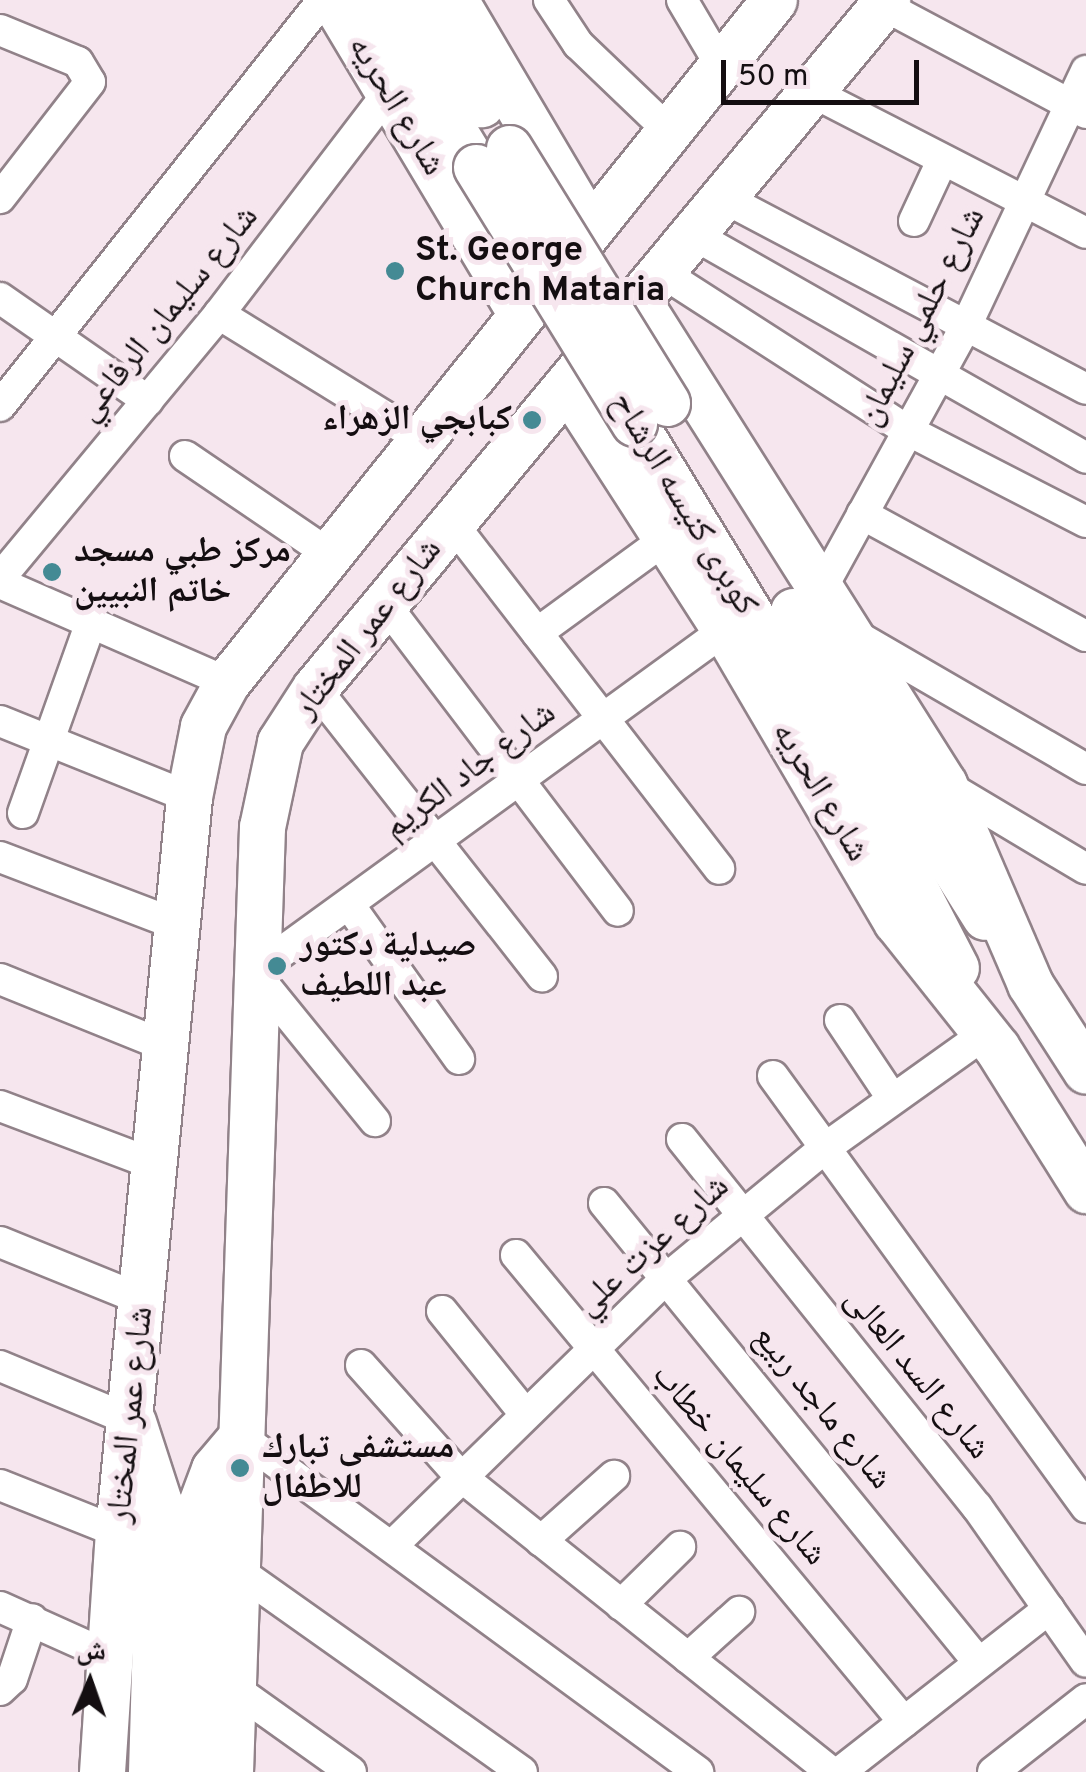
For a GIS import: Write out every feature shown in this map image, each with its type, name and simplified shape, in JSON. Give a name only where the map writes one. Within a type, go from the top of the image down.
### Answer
[{"type":"main road","name":"شارع الحريه","points":[[333,0],[388,94],[590,228]]},
{"type":"main road","name":"كوبرى كنيسه الرشاح","points":[[374,0],[496,167]]},
{"type":"main road","name":"كوبرى كنيسه الرشاح","points":[[418,0],[496,167],[632,418],[905,869],[947,947],[979,1026]]},
{"type":"main road","name":"شارع الحريه","points":[[455,0],[496,167],[521,314]]},
{"type":"main road","name":"شارع عمر المختار","points":[[102,1772],[118,1532],[144,1300],[189,797],[202,726],[227,682],[774,0]]},
{"type":"main road","name":"شارع عمر المختار","points":[[230,1772],[264,798],[280,742],[315,688],[885,2]]},
{"type":"main road","points":[[651,288],[673,357],[827,610],[944,784],[1018,957],[1086,1071]]},
{"type":"main road","points":[[632,418],[590,393],[608,362],[633,350],[673,357]]},
{"type":"main road","name":"شارع الحريه","points":[[567,385],[632,418],[666,539],[725,630],[896,921],[979,1026],[1086,1190]]},
{"type":"main road","name":"كوبرى كنيسه الرشاح","points":[[632,418],[1018,957]]},
{"type":"main road","points":[[132,1421],[146,1446],[158,1502],[151,1772]]},
{"type":"main road","points":[[190,1772],[199,1509],[214,1469],[241,1437]]},
{"type":"street","points":[[0,406],[323,0]]},
{"type":"street","points":[[549,0],[578,44],[669,130]]},
{"type":"street","points":[[682,0],[721,66]]},
{"type":"street","points":[[885,2],[1078,109]]},
{"type":"street","points":[[0,30],[78,62],[90,82],[0,198]]},
{"type":"street","name":"شارع حلمي سليمان","points":[[827,610],[862,514],[966,326],[1024,202],[1078,109],[1086,71]]},
{"type":"street","points":[[812,92],[1086,233]]},
{"type":"street","name":"شارع سليمان الرفاعي","points":[[2,588],[388,94]]},
{"type":"street","points":[[914,222],[942,161]]},
{"type":"street","points":[[724,198],[1086,389]]},
{"type":"street","points":[[694,235],[936,379],[1086,458]]},
{"type":"street","points":[[651,288],[906,430],[1086,522]]},
{"type":"street","points":[[0,298],[148,401]]},
{"type":"street","points":[[219,314],[421,439]]},
{"type":"street","points":[[185,456],[329,554]]},
{"type":"street","points":[[862,514],[1086,636]]},
{"type":"street","points":[[452,524],[719,870]]},
{"type":"street","points":[[537,633],[666,539]]},
{"type":"street","points":[[2,588],[227,682]]},
{"type":"street","points":[[385,604],[618,911]]},
{"type":"street","points":[[827,610],[1086,769]]},
{"type":"street","points":[[23,812],[91,622]]},
{"type":"street","name":"شارع جاد الكريم","points":[[257,973],[725,630]]},
{"type":"street","points":[[315,688],[434,846],[542,976]]},
{"type":"street","points":[[0,721],[189,797]]},
{"type":"street","points":[[944,784],[1086,868]]},
{"type":"street","points":[[0,857],[178,924]]},
{"type":"street","points":[[350,906],[459,1059]]},
{"type":"street","points":[[257,973],[376,1121]]},
{"type":"street","points":[[0,979],[168,1047]]},
{"type":"street","points":[[840,1020],[892,1098]]},
{"type":"street","name":"شارع عزت علي","points":[[395,1542],[459,1475],[666,1279],[979,1026]]},
{"type":"street","points":[[774,1076],[1086,1507]]},
{"type":"street","points":[[0,1106],[156,1164]]},
{"type":"street","name":"شارع السد العالى","points":[[682,1139],[977,1508],[1086,1662]]},
{"type":"street","name":"شارع ماجد ربيع","points":[[604,1203],[979,1663]]},
{"type":"street","points":[[0,1242],[144,1300]]},
{"type":"street","name":"شارع سليمان خطاب","points":[[516,1255],[904,1722]]},
{"type":"street","points":[[442,1311],[525,1414]]},
{"type":"street","points":[[361,1365],[459,1475],[831,1772]]},
{"type":"street","points":[[0,1366],[132,1421]]},
{"type":"street","points":[[241,1437],[395,1542],[698,1772]]},
{"type":"street","points":[[541,1541],[614,1476]]},
{"type":"street","points":[[0,1485],[118,1532]]},
{"type":"street","points":[[621,1604],[680,1547]]},
{"type":"street","points":[[236,1570],[522,1772]]},
{"type":"street","points":[[0,1607],[109,1656]]},
{"type":"street","points":[[840,1772],[1048,1609]]},
{"type":"street","points":[[688,1658],[740,1612]]},
{"type":"street","points":[[0,1690],[12,1679],[32,1619]]},
{"type":"street","points":[[232,1688],[351,1772]]},
{"type":"street","points":[[993,1772],[1086,1699]]},
{"type":"place","name":"St. George Church Mataria","points":[[395,271]]},
{"type":"place","name":"كبابجي الزهراء","points":[[532,420]]},
{"type":"place","name":"مركز طبي مسجد خاتم النبيين","points":[[52,572]]},
{"type":"place","name":"صيدلية دكتور عبد اللطيف","points":[[277,966]]},
{"type":"place","name":"مستشفى تبارك للاطفال","points":[[240,1468]]}]
